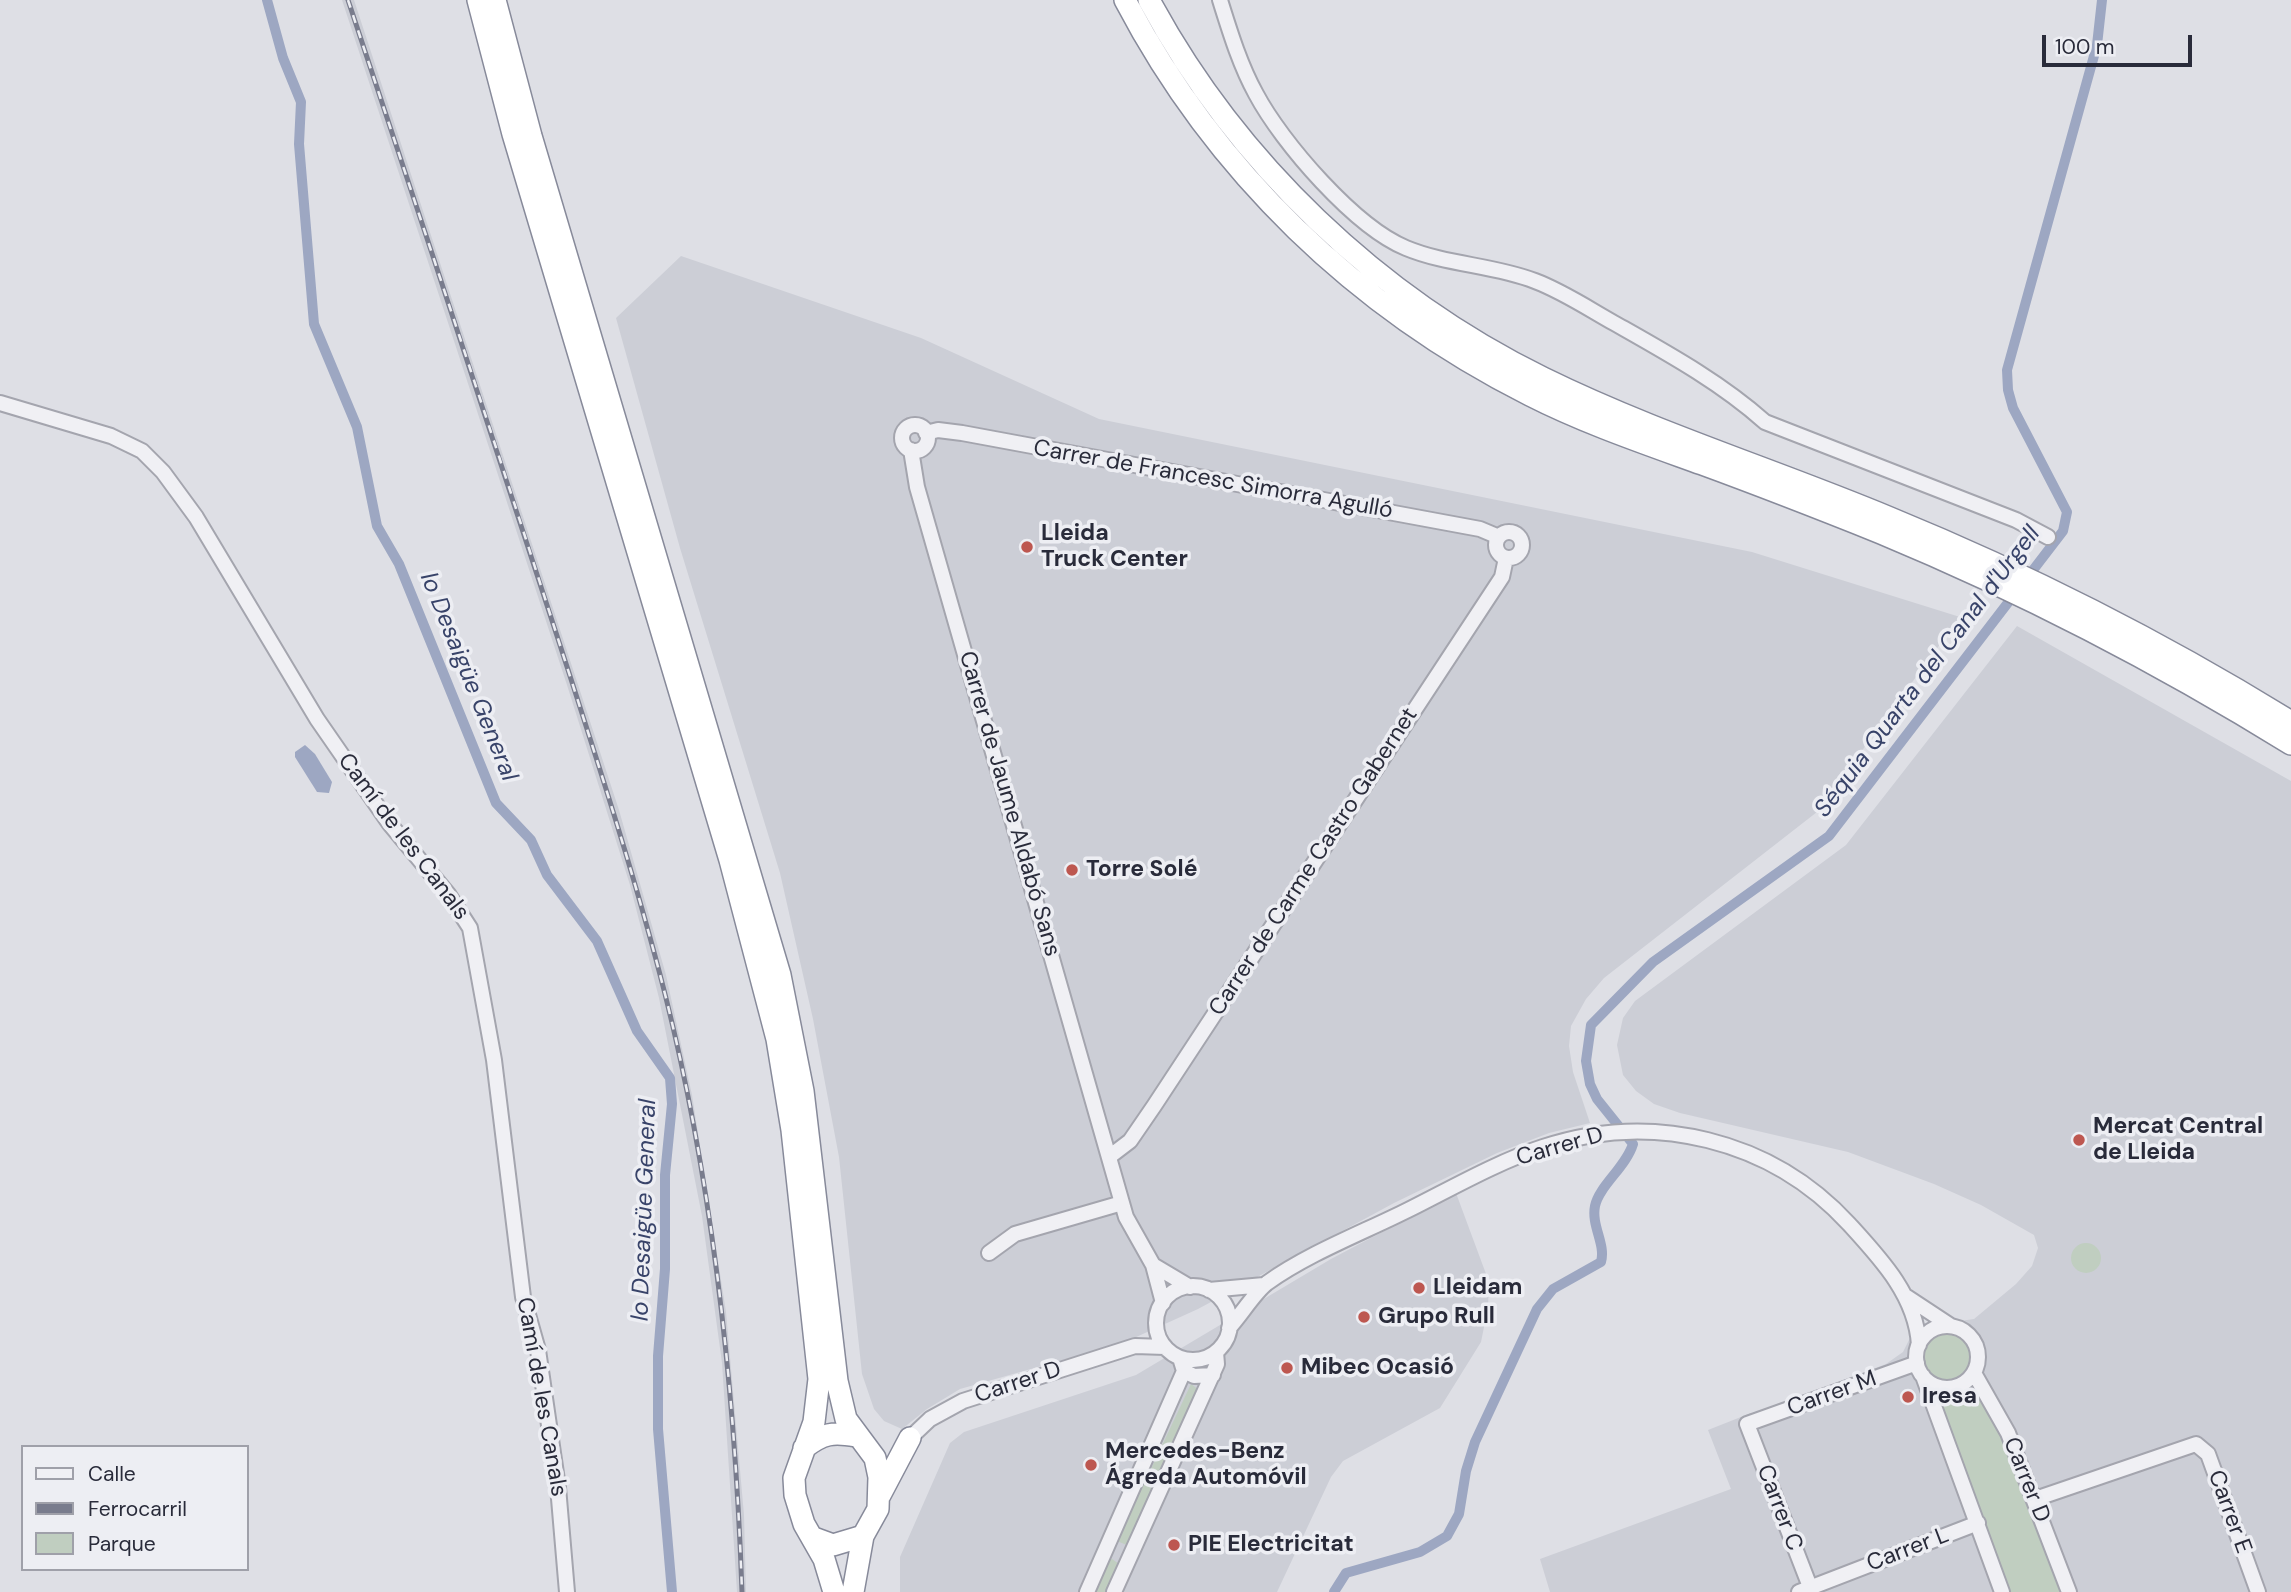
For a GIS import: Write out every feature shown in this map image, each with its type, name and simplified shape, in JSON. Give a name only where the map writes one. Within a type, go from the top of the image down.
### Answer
[{"type":"highway","points":[[478,0],[513,134],[733,872],[774,1027],[792,1130],[818,1361],[817,1410],[794,1478],[795,1495],[804,1524],[824,1559],[834,1592]]},
{"type":"highway","points":[[495,0],[531,136],[779,975],[804,1102],[837,1381],[846,1419],[875,1458],[880,1495],[878,1509],[863,1536],[853,1592]]},
{"type":"highway","points":[[1125,0],[1191,108],[1263,196],[1334,264],[1427,336],[1490,374],[1574,415],[2000,576]]},
{"type":"highway","points":[[1149,0],[1207,92],[1264,164],[1346,247],[1430,312],[1494,352],[1585,397],[1870,510],[2000,576],[2196,666],[2291,722]]},
{"type":"highway","points":[[2038,594],[2291,744]]},
{"type":"highway","points":[[804,1448],[819,1436],[834,1432],[861,1441],[892,1444],[910,1438]]},
{"type":"highway","points":[[880,1495],[910,1438]]},
{"type":"highway","points":[[814,1538],[833,1545],[863,1536]]},
{"type":"street","points":[[1220,0],[1247,76],[1266,111],[1311,168],[1373,229],[1406,248],[1427,255],[1535,281],[1690,367],[1740,399],[1765,422],[2016,520],[2048,537]]},
{"type":"street","name":"Camí de les Canals","points":[[0,403],[111,436],[139,449],[155,463],[187,504],[310,710],[389,823],[448,894],[470,928],[494,1060],[523,1297],[538,1350],[557,1476],[567,1592]]},
{"type":"street","points":[[916,425],[926,433],[925,445],[919,450],[911,450],[902,442],[905,430],[916,425]]},
{"type":"street","name":"Carrer de Francesc Simorra Agulló","points":[[926,433],[938,430],[962,433],[1480,529],[1499,537]]},
{"type":"street","name":"Carrer de Jaume Aldabó Sans","points":[[911,450],[917,487],[1122,1203],[1130,1228],[1153,1265]]},
{"type":"street","points":[[1510,533],[1520,539],[1520,551],[1514,557],[1506,558],[1496,548],[1499,537],[1510,533]]},
{"type":"street","name":"Carrer de Carme Castro Gabernet","points":[[1110,1157],[1125,1146],[1141,1125],[1502,577],[1506,558]]},
{"type":"street","name":"Carrer D","points":[[1229,1328],[1264,1285],[1324,1251],[1507,1162],[1573,1138],[1632,1129],[1710,1139],[1771,1163],[1835,1209],[1872,1250],[1907,1297],[1916,1321],[1919,1345]]},
{"type":"street","points":[[989,1253],[1016,1234],[1122,1203]]},
{"type":"street","points":[[1087,1592],[1182,1365],[1216,1352],[1227,1339],[1229,1328],[1226,1307],[1209,1290],[1190,1287],[1153,1265]]},
{"type":"street","points":[[1153,1265],[1163,1303]]},
{"type":"street","name":"Carrer D","points":[[1209,1290],[1264,1285]]},
{"type":"street","points":[[1135,1346],[1157,1321],[1163,1303],[1175,1292],[1190,1287]]},
{"type":"street","name":"Carrer D","points":[[1907,1297],[1951,1326]]},
{"type":"street","points":[[1157,1321],[1165,1347],[1182,1365],[1194,1376],[1213,1375]]},
{"type":"street","points":[[1920,1369],[1939,1387],[1959,1386],[1974,1373],[1978,1359],[1975,1342],[1961,1329],[1951,1326],[1932,1331],[1919,1345],[1920,1369],[2002,1592]]},
{"type":"street","name":"Carrer D","points":[[910,1438],[930,1419],[962,1401],[1135,1346],[1165,1347]]},
{"type":"street","points":[[1114,1592],[1213,1375],[1217,1364],[1216,1352]]},
{"type":"street","name":"Carrer M","points":[[1747,1424],[1920,1369]]},
{"type":"street","name":"Carrer D","points":[[1974,1373],[2008,1433],[2069,1592]]},
{"type":"street","name":"Carrer C","points":[[1747,1424],[1807,1591]]},
{"type":"street","name":"Carrer E","points":[[2035,1499],[2188,1444],[2196,1444],[2208,1454],[2258,1592]]},
{"type":"street","name":"Carrer L","points":[[1807,1591],[1978,1523]]},
{"type":"street","points":[[1107,1548],[1130,1557]]},
{"type":"shaded area","points":[[342,0],[354,0],[619,810],[666,975],[692,1095],[726,1312],[744,1515],[746,1592],[737,1592],[722,1363],[702,1216],[659,998],[630,885],[567,685]]},
{"type":"shaded area","points":[[681,256],[921,338],[1099,419],[1752,552],[1960,617],[1817,812],[1604,978],[1586,999],[1571,1026],[1569,1046],[1573,1072],[1590,1123],[1549,1133],[1497,1153],[1394,1203],[1198,1309],[1123,1343],[960,1389],[927,1409],[902,1429],[884,1421],[874,1409],[862,1374],[839,1157],[813,1019],[780,873],[680,548],[616,318]]},
{"type":"shaded area","points":[[2017,626],[2291,781],[2291,1592],[1550,1592],[1540,1559],[1731,1489],[1708,1430],[1751,1413],[1764,1418],[1788,1401],[1886,1364],[1903,1352],[1911,1336],[1939,1315],[1960,1321],[1974,1319],[2016,1284],[2032,1266],[2038,1248],[2034,1235],[1981,1205],[1934,1184],[1848,1152],[1680,1113],[1654,1104],[1636,1091],[1623,1075],[1617,1045],[1623,1018],[1635,1001],[1846,845]]},
{"type":"shaded area","points":[[1456,1193],[1489,1282],[1488,1307],[1481,1342],[1440,1408],[1343,1461],[1331,1477],[1277,1592],[900,1592],[900,1557],[950,1443],[964,1432],[1136,1375],[1331,1259]]},
{"type":"green space","points":[[2086,1243],[2097,1247],[2101,1258],[2097,1269],[2086,1273],[2075,1269],[2071,1258],[2075,1247]]},
{"type":"green space","points":[[1946,1333],[1955,1334],[1963,1340],[1969,1348],[1969,1366],[1963,1374],[1955,1380],[1946,1381],[1937,1380],[1929,1374],[1923,1366],[1922,1357],[1923,1348],[1929,1340],[1937,1334]]},
{"type":"green space","points":[[1191,1384],[1199,1390],[1129,1546],[1117,1541]]},
{"type":"green space","points":[[1973,1386],[2000,1436],[2060,1592],[2010,1592],[1937,1396],[1956,1396]]},
{"type":"green space","points":[[1112,1559],[1119,1564],[1107,1592],[1094,1592],[1106,1560]]},
{"type":"water","points":[[305,745],[315,754],[332,782],[329,793],[317,792],[295,757],[295,752]]},
{"type":"waterway","name":"lo Desaigüe General","points":[[267,0],[283,58],[301,102],[299,144],[314,324],[357,427],[377,526],[399,564],[496,803],[531,840],[547,875],[597,941],[637,1031],[670,1078],[672,1104],[665,1175],[665,1269],[658,1356],[658,1429],[672,1592]]},
{"type":"waterway","name":"Séquia Quarta del Canal d'Urgell","points":[[1334,1592],[1346,1573],[1420,1552],[1447,1536],[1459,1514],[1466,1471],[1475,1442],[1537,1309],[1553,1289],[1601,1262],[1602,1248],[1595,1221],[1595,1206],[1633,1144],[1597,1099],[1590,1084],[1586,1061],[1591,1025],[1653,962],[1829,836],[2063,531],[2067,512],[2013,408],[2008,390],[2007,370],[2097,45],[2102,0]]},
{"type":"railway","points":[[348,0],[588,731],[665,994],[697,1142],[719,1291],[734,1442],[742,1592]]},
{"type":"place","name":"Lleida Truck Center","points":[[1027,547]]},
{"type":"place","name":"Torre Solé","points":[[1072,870]]},
{"type":"place","name":"Mercat Central de Lleida","points":[[2079,1140]]},
{"type":"place","name":"Lleidam","points":[[1419,1288]]},
{"type":"place","name":"Grupo Rull","points":[[1364,1317]]},
{"type":"place","name":"Mibec Ocasió","points":[[1287,1368]]},
{"type":"place","name":"Iresa","points":[[1908,1397]]},
{"type":"place","name":"Mercedes-Benz Ágreda Automóvil","points":[[1091,1465]]},
{"type":"place","name":"PIE Electricitat","points":[[1174,1545]]}]
